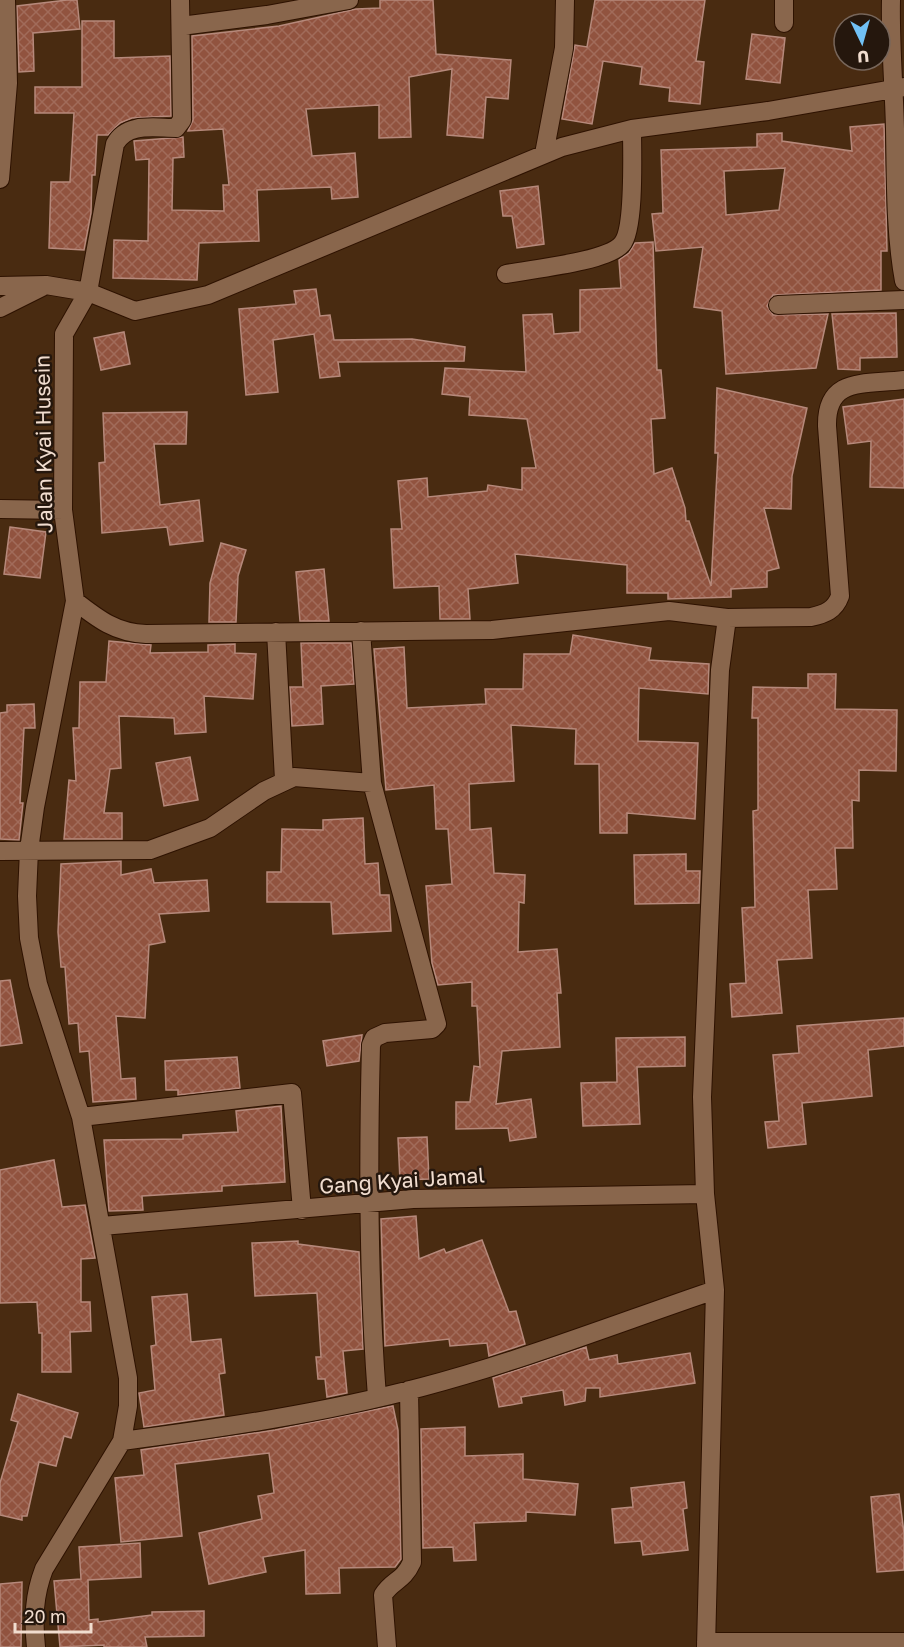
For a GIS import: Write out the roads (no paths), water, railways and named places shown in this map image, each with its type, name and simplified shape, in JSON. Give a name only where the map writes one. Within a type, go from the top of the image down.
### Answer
[{"type":"street","points":[[0,179],[8,83],[6,0]]},
{"type":"street","points":[[180,0],[181,26],[267,15],[349,0]]},
{"type":"street","points":[[544,154],[564,48],[565,0]]},
{"type":"street","points":[[784,0],[784,23]]},
{"type":"street","points":[[891,0],[890,45],[899,89],[898,248],[904,281]]},
{"type":"street","name":"Jalan Kyai Husein","points":[[122,1441],[128,1406],[128,1378],[81,1117],[38,984],[29,938],[29,850],[75,601],[63,510],[64,334],[88,292],[115,144],[120,136],[134,128],[176,128],[182,120],[181,26]]},
{"type":"street","points":[[0,286],[46,285],[88,292],[135,311],[208,295],[544,154],[633,129],[899,89]]},
{"type":"street","points":[[506,274],[606,255],[622,244],[630,222],[633,129]]},
{"type":"street","points":[[0,308],[46,285]]},
{"type":"street","points":[[778,305],[904,300]]},
{"type":"street","points":[[75,601],[100,621],[132,634],[492,630],[669,611],[727,618],[822,615],[837,605],[840,596],[827,426],[829,404],[832,397],[845,388],[904,380]]},
{"type":"street","points":[[0,508],[63,510]]},
{"type":"street","points":[[727,618],[720,670],[702,1097],[705,1194],[715,1290],[706,1645],[904,1642]]},
{"type":"street","points":[[276,632],[284,780]]},
{"type":"street","points":[[361,632],[367,744],[372,783],[437,1024],[432,1029],[385,1033],[374,1038],[371,1045],[369,1204],[371,1314],[377,1397]]},
{"type":"street","points":[[0,851],[150,850],[210,828],[284,780],[305,777],[372,783]]},
{"type":"street","points":[[81,1117],[292,1093],[302,1210]]},
{"type":"street","name":"Gang Kyai Jamal","points":[[102,1226],[413,1199],[705,1194]]},
{"type":"street","points":[[36,1647],[35,1606],[37,1588],[44,1569],[122,1441],[209,1430],[409,1390],[479,1371],[715,1290]]},
{"type":"street","points":[[387,1647],[383,1595],[388,1588],[406,1576],[412,1562],[409,1390]]}]
